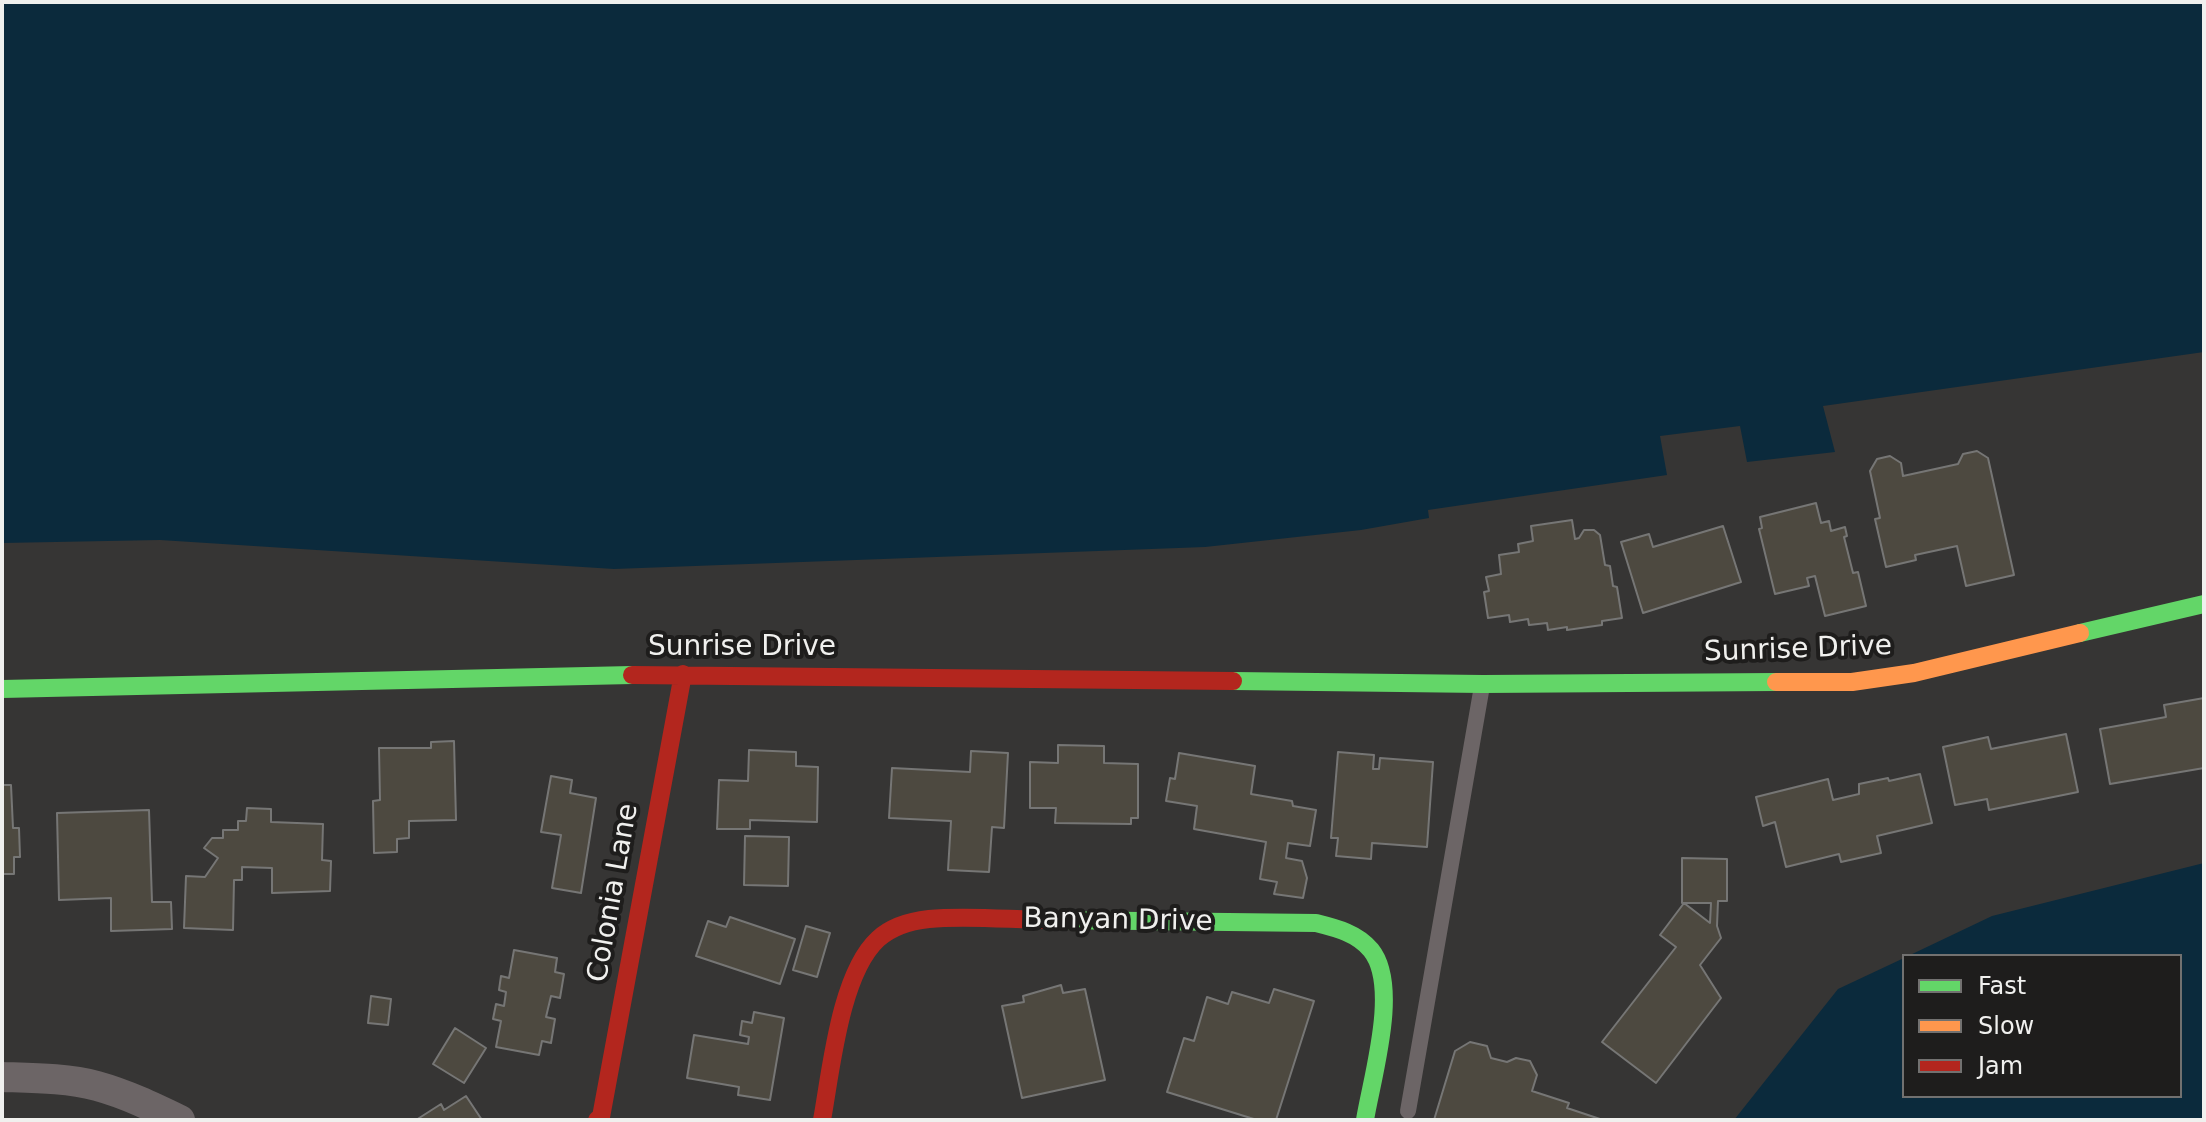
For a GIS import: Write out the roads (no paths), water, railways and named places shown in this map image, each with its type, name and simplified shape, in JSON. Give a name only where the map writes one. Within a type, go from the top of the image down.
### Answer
[{"type":"street","name":"Sunrise Drive","points":[[2,689],[683,674],[1483,684],[1852,682],[1945,666],[2204,604]]},
{"type":"street","name":"Colonia Lane","points":[[604,1119],[683,674]]},
{"type":"street","name":"Banyan Drive","points":[[822,1120],[847,999],[860,966],[874,942],[898,926],[930,919],[1316,923],[1342,928],[1360,940],[1374,955],[1383,974],[1386,1000],[1365,1120]]},
{"type":"street","points":[[2,1077],[41,1078],[97,1086],[180,1120]]},
{"type":"lane","points":[[1408,1111],[1483,684]]},
{"type":"water","points":[[2,2],[2204,2],[2204,352],[1823,406],[1835,452],[1747,462],[1740,426],[1660,436],[1667,475],[1428,510],[1429,518],[1361,530],[1205,547],[614,569],[160,540],[2,543]]},
{"type":"water","points":[[2204,863],[2204,1120],[1734,1120],[1838,989],[1902,959],[1902,1098],[2182,1098],[2182,954],[1912,954],[1992,916]]}]
